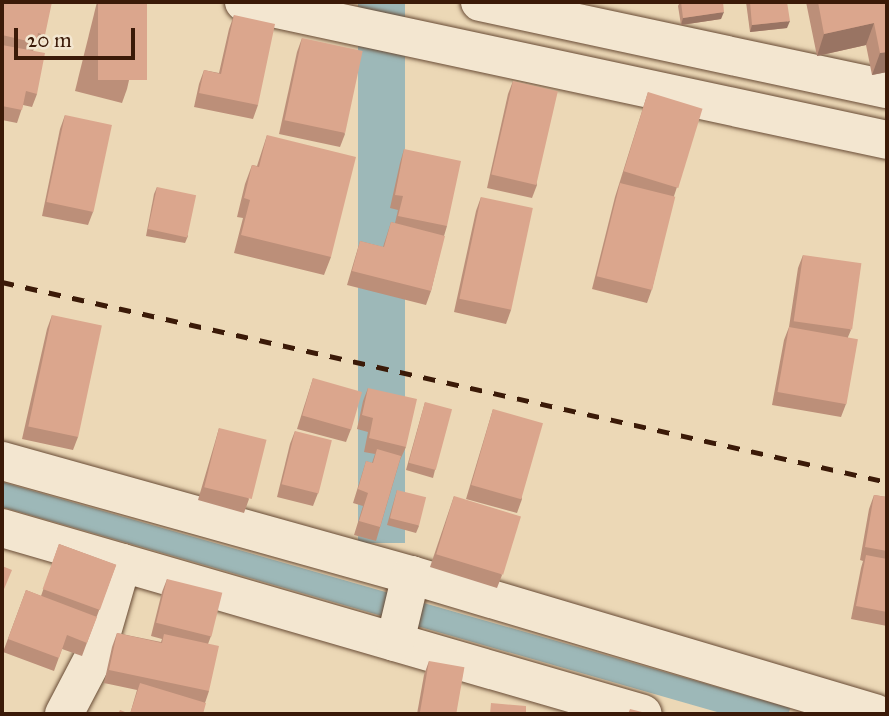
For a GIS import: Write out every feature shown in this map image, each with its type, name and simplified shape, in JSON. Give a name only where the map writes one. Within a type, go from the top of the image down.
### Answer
[{"type":"street","points":[[244,2],[887,139]]},
{"type":"street","points":[[480,2],[887,89]]},
{"type":"street","points":[[2,461],[409,584],[876,714]]},
{"type":"street","points":[[2,528],[396,636],[643,714]]},
{"type":"street","points":[[64,714],[96,653],[122,563]]},
{"type":"street","points":[[396,636],[409,584]]},
{"type":"water","points":[[358,2],[405,2],[405,543],[358,543]]},
{"type":"water","points":[[2,482],[790,708],[789,714],[724,714],[2,507]]},
{"type":"building","points":[[2,2],[52,2],[45,35],[38,33],[36,43],[2,35]]},
{"type":"building","points":[[98,2],[147,2],[147,80],[98,80]]},
{"type":"building","points":[[681,2],[723,2],[724,12],[683,18]]},
{"type":"building","points":[[750,2],[787,2],[790,21],[752,25]]},
{"type":"building","points":[[818,2],[887,2],[887,52],[880,53],[874,23],[824,34]]},
{"type":"building","points":[[234,15],[275,24],[258,105],[199,93],[204,70],[221,74]]},
{"type":"building","points":[[302,38],[363,51],[345,133],[285,120]]},
{"type":"building","points":[[2,45],[45,53],[37,94],[26,91],[22,110],[2,106]]},
{"type":"building","points":[[513,81],[558,91],[536,185],[491,175]]},
{"type":"building","points":[[648,92],[703,109],[678,188],[624,171]]},
{"type":"building","points":[[65,115],[112,125],[93,212],[46,202]]},
{"type":"building","points":[[267,135],[356,157],[331,257],[241,235],[250,200],[244,198],[252,165],[259,167]]},
{"type":"building","points":[[404,149],[461,161],[447,226],[398,216],[403,196],[395,195]]},
{"type":"building","points":[[620,183],[675,197],[652,290],[597,276]]},
{"type":"building","points":[[157,187],[196,195],[187,237],[148,229]]},
{"type":"building","points":[[481,197],[533,208],[511,310],[459,299]]},
{"type":"building","points":[[391,222],[445,236],[431,291],[352,271],[360,241],[384,247]]},
{"type":"building","points":[[803,255],[861,263],[852,330],[794,321]]},
{"type":"building","points":[[52,315],[102,326],[78,437],[28,427]]},
{"type":"building","points":[[789,327],[858,339],[846,404],[778,392]]},
{"type":"building","points":[[313,378],[362,392],[351,430],[302,415]]},
{"type":"building","points":[[368,388],[417,399],[406,447],[369,438],[373,418],[362,415]]},
{"type":"building","points":[[425,402],[452,409],[436,470],[409,463]]},
{"type":"building","points":[[493,409],[543,423],[521,499],[471,485]]},
{"type":"building","points":[[219,428],[267,440],[252,499],[204,487]]},
{"type":"building","points":[[295,431],[332,440],[319,494],[282,484]]},
{"type":"building","points":[[377,449],[401,456],[380,527],[359,521],[368,493],[358,489],[366,461],[373,463]]},
{"type":"building","points":[[397,490],[426,497],[419,525],[390,518]]},
{"type":"building","points":[[874,495],[887,497],[887,551],[865,547]]},
{"type":"building","points":[[454,496],[521,516],[503,575],[436,554]]},
{"type":"building","points":[[59,544],[116,565],[100,610],[43,589]]},
{"type":"building","points":[[866,555],[887,559],[887,612],[856,606]]},
{"type":"building","points":[[2,566],[12,570],[2,594]]},
{"type":"building","points":[[167,579],[222,593],[211,636],[156,623]]},
{"type":"building","points":[[26,590],[97,617],[87,643],[67,635],[59,658],[8,639]]},
{"type":"building","points":[[117,633],[162,643],[164,634],[219,646],[209,691],[109,670]]},
{"type":"building","points":[[429,661],[464,667],[456,714],[420,714]]},
{"type":"building","points":[[140,683],[206,703],[203,714],[130,714]]},
{"type":"building","points":[[491,703],[526,706],[526,714],[490,714]]},
{"type":"building","points":[[630,709],[650,714],[628,714]]},
{"type":"railway","points":[[2,282],[887,482]]}]
